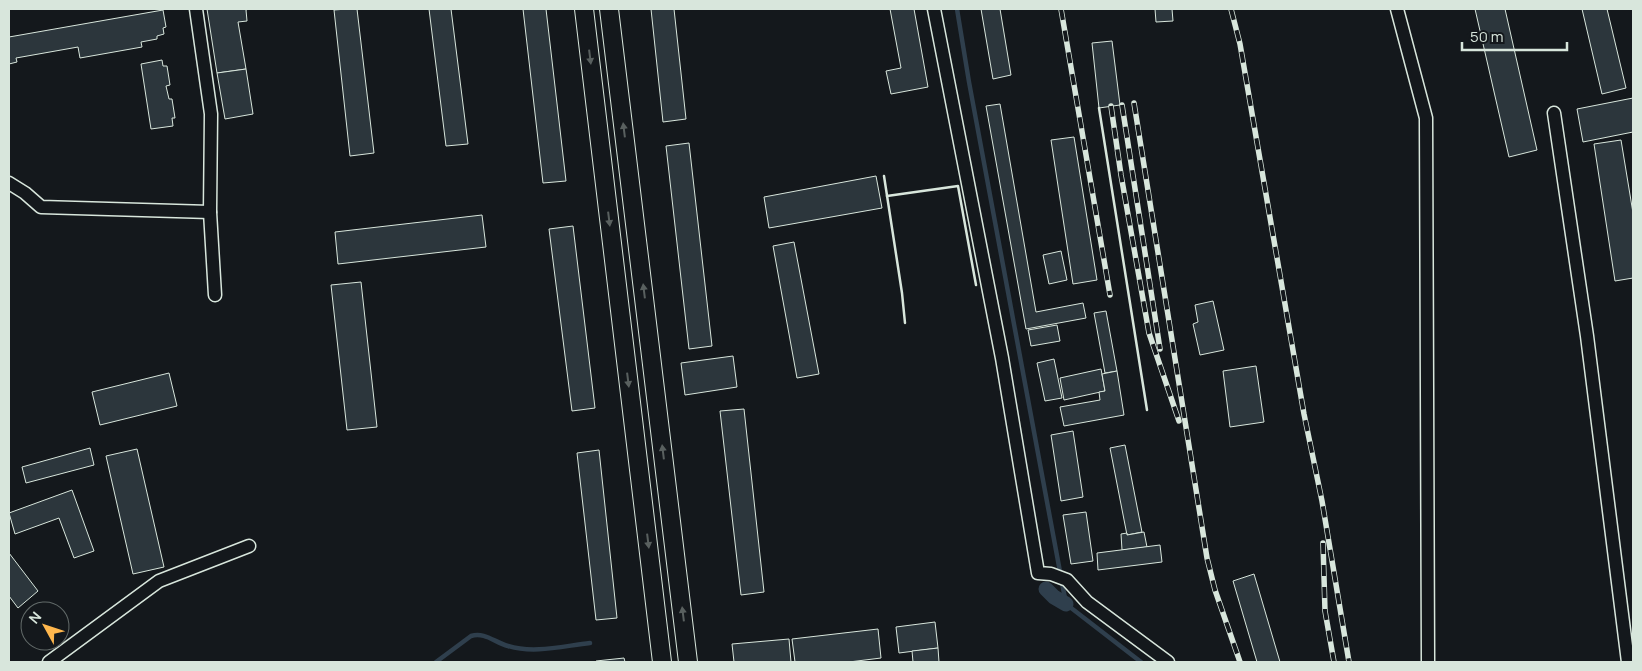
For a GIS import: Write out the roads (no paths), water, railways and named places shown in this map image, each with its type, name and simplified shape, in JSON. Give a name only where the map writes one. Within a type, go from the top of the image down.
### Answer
[{"type":"main road","points":[[584,9],[662,662]]},
{"type":"main road","points":[[609,9],[688,662]]},
{"type":"street","points":[[196,9],[211,114],[210,212],[215,295]]},
{"type":"street","points":[[934,9],[1002,358],[1038,573],[1051,574],[1067,580],[1087,602],[1168,662]]},
{"type":"street","points":[[1396,9],[1426,118],[1428,662]]},
{"type":"street","points":[[1554,114],[1587,336],[1628,662]]},
{"type":"street","points":[[9,183],[26,193],[41,207],[210,212]]},
{"type":"street","points":[[49,662],[159,581],[249,546]]},
{"type":"waterway","points":[[957,9],[1066,604],[1141,662]]},
{"type":"waterway","points":[[1046,589],[1054,597],[1066,604]]},
{"type":"waterway","points":[[436,662],[471,636],[476,635],[485,636],[508,646],[528,649],[549,649],[590,643]]},
{"type":"railway","points":[[1061,9],[1110,295]]},
{"type":"railway","points":[[1231,9],[1240,44],[1349,662]]},
{"type":"railway","points":[[1134,103],[1207,558],[1215,590],[1240,662]]},
{"type":"railway","points":[[1122,105],[1160,349]]},
{"type":"railway","points":[[1111,106],[1121,175],[1149,333],[1179,421]]},
{"type":"railway","points":[[1323,543],[1325,611],[1334,662]]}]
